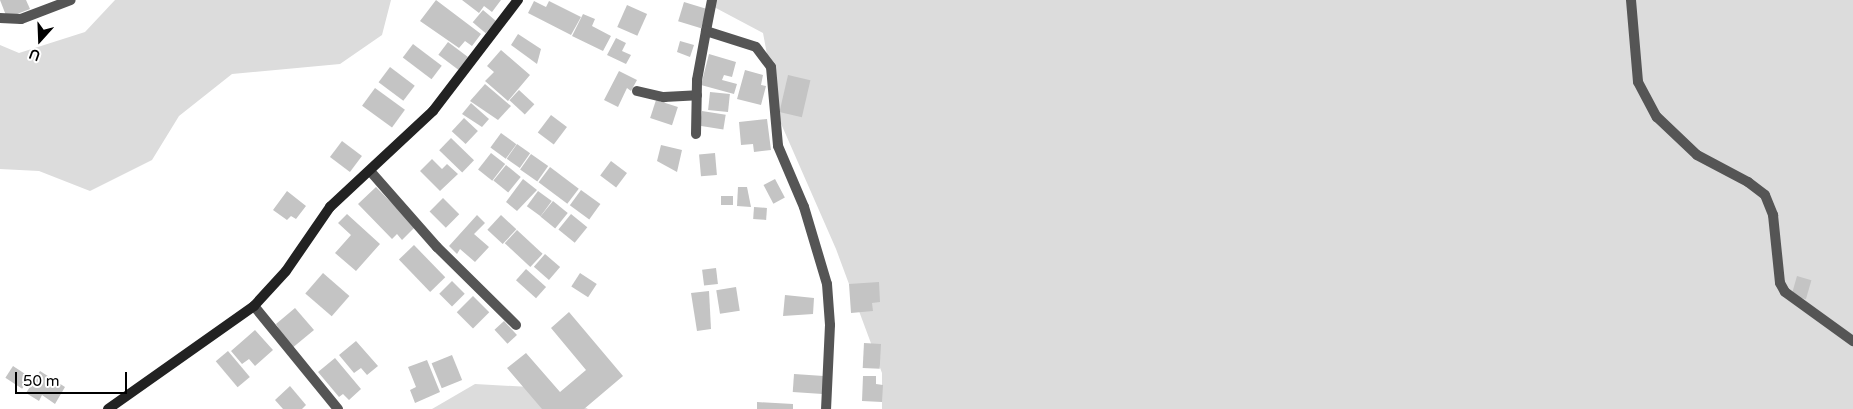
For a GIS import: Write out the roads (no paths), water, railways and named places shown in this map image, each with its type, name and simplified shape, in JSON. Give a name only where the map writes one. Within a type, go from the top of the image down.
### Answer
[{"type":"street","points":[[0,18],[21,19],[71,0]]},
{"type":"street","points":[[108,409],[254,306],[286,271],[330,207],[371,172],[433,111],[518,0]]},
{"type":"street","points":[[696,134],[697,95],[712,0]]},
{"type":"street","points":[[1631,0],[1638,82],[1657,117],[1697,155],[1748,182],[1764,195],[1773,215],[1780,282],[1786,292],[1853,341]]},
{"type":"street","points":[[706,31],[756,47],[771,67],[778,146],[804,207],[827,284],[830,325],[826,409]]},
{"type":"street","points":[[637,91],[664,97],[697,95]]},
{"type":"street","points":[[371,172],[437,246],[516,325]]},
{"type":"street","points":[[254,306],[338,409]]}]
